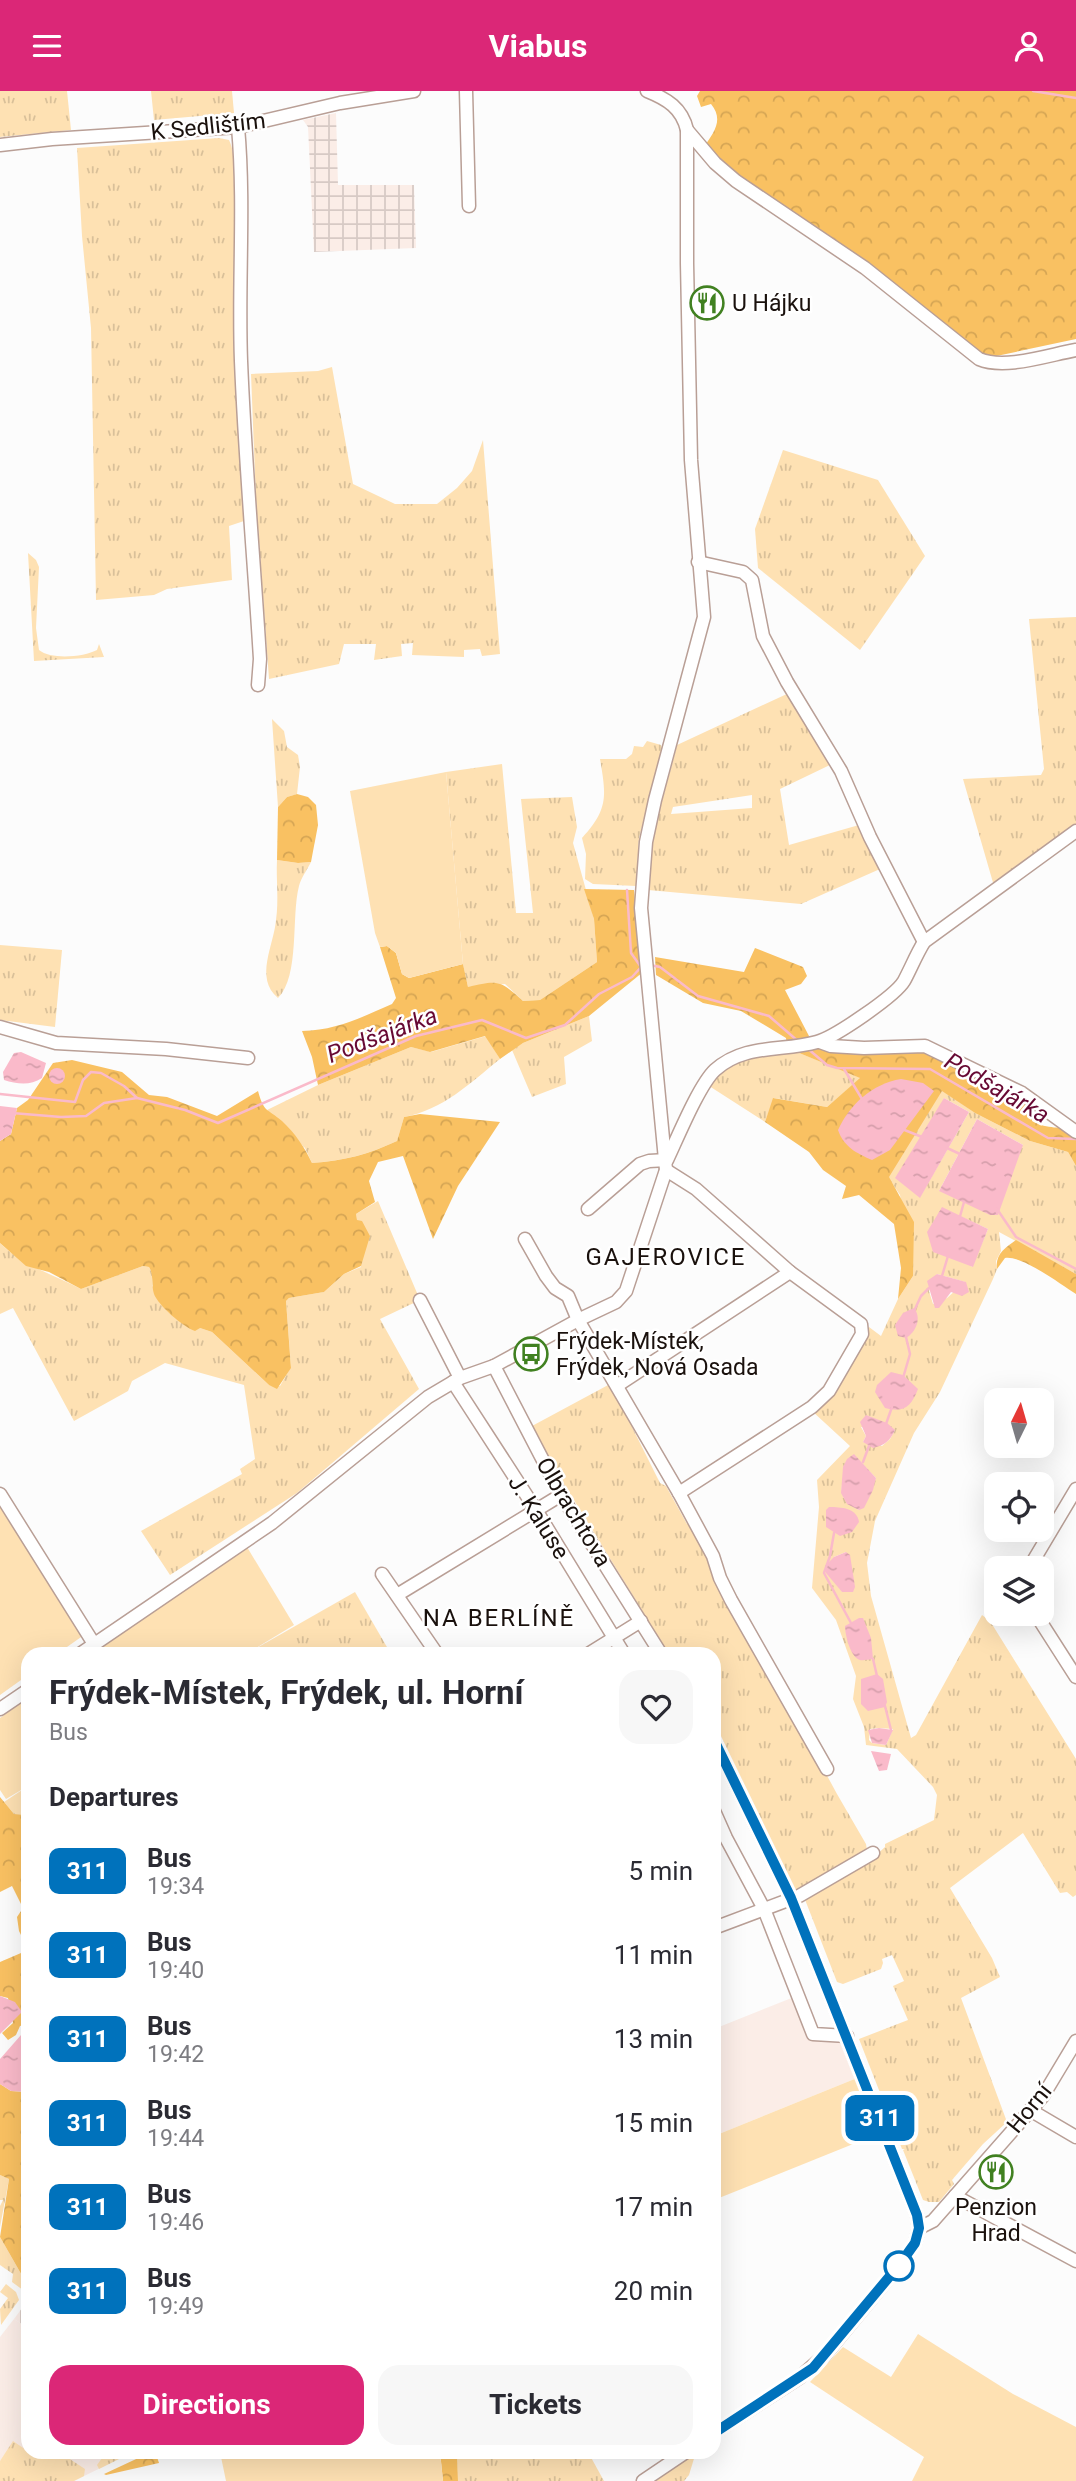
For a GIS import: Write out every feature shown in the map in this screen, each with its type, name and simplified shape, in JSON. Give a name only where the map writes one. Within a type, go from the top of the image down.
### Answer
[{"type":"street","name":"K Sedlištím","points":[[0,145],[238,127],[340,97],[414,91]]},
{"type":"street","points":[[466,91],[469,206]]},
{"type":"street","points":[[647,91],[674,105],[684,118],[687,130],[689,374],[698,562],[704,604],[702,631],[664,765],[646,842],[641,900],[666,1165]]},
{"type":"street","points":[[238,127],[242,234],[241,360],[259,646],[258,685]]},
{"type":"street","points":[[687,130],[715,163],[736,181],[865,268],[979,359],[988,363],[1006,363],[1076,350]]},
{"type":"street","points":[[698,562],[743,572],[752,580],[763,636],[787,682],[841,771],[870,838],[924,942]]},
{"type":"street","points":[[820,1042],[887,1000],[904,982],[914,957],[924,942],[1076,831]]},
{"type":"street","points":[[0,1027],[56,1043],[166,1049],[248,1058]]},
{"type":"street","points":[[90,1647],[272,1523],[428,1397],[456,1380],[494,1366],[578,1319],[616,1302],[626,1291],[666,1165],[696,1101],[714,1071],[737,1055],[780,1046],[820,1042],[831,1046],[864,1048],[925,1046],[1021,1093],[1076,1132]]},
{"type":"street","points":[[588,1209],[640,1164],[649,1160],[666,1165],[790,1272],[861,1324],[862,1334],[829,1391],[812,1407],[680,1493]]},
{"type":"street","points":[[525,1239],[550,1282],[568,1296],[578,1319],[680,1493],[713,1556],[731,1600],[827,1769]]},
{"type":"street","points":[[618,1385],[790,1272]]},
{"type":"street","name":"J. Kaluse","points":[[420,1300],[456,1380],[620,1647]]},
{"type":"street","name":"Olbrachtova","points":[[494,1366],[561,1495],[657,1647]]},
{"type":"street","points":[[1036,1556],[1076,1489]]},
{"type":"street","points":[[0,1494],[94,1644]]},
{"type":"street","points":[[397,1595],[561,1495]]},
{"type":"street","points":[[382,1574],[432,1647]]},
{"type":"street","points":[[599,1647],[641,1621]]},
{"type":"street","points":[[1043,1626],[1076,1677]]},
{"type":"street","points":[[0,1709],[21,1695]]},
{"type":"street","points":[[721,1756],[791,1898],[911,2198],[919,2228]]},
{"type":"street","points":[[721,1827],[764,1909],[813,2034],[847,2036]]},
{"type":"street","points":[[721,1926],[799,1896],[873,1853]]},
{"type":"street","name":"Horní","points":[[721,2428],[813,2368],[900,2264],[915,2243],[919,2228],[933,2221],[1043,2096],[1076,2041]]},
{"type":"street","points":[[1030,2110],[1076,2137]]},
{"type":"street","points":[[955,2196],[1076,2261]]},
{"type":"street","points":[[643,2481],[676,2459]]},
{"type":"shaded area","points":[[336,113],[338,185],[414,185],[416,248],[314,252],[308,127],[303,120]]},
{"type":"shaded area","points":[[794,1997],[811,2038],[843,2043],[857,2078],[721,2133],[721,2026]]},
{"type":"shaded area","points":[[21,2310],[21,2324],[14,2319]]},
{"type":"shaded area","points":[[14,2319],[21,2324],[21,2459],[119,2459],[74,2481],[0,2481],[0,2337]]},
{"type":"green space","points":[[0,91],[67,91],[71,130],[0,137]]},
{"type":"green space","points":[[151,91],[232,91],[234,113],[154,120]]},
{"type":"green space","points":[[700,91],[1076,91],[1076,339],[987,358],[715,159],[704,147],[716,126],[717,115],[711,104],[701,107],[697,96]]},
{"type":"green space","points":[[219,138],[229,140],[232,149],[236,189],[244,521],[229,526],[232,580],[167,589],[154,595],[96,600],[91,328],[77,148]]},
{"type":"green space","points":[[332,367],[353,484],[395,504],[437,504],[472,471],[483,440],[500,654],[482,656],[480,649],[464,650],[464,657],[412,655],[413,643],[401,644],[402,656],[374,660],[376,644],[344,644],[339,664],[269,679],[256,500],[251,374],[318,371]]},
{"type":"green space","points":[[783,450],[878,480],[925,556],[860,650],[758,568],[755,529]]},
{"type":"green space","points":[[28,553],[39,567],[36,628],[39,650],[51,655],[76,656],[97,650],[99,644],[104,657],[34,661]]},
{"type":"green space","points":[[1076,617],[1076,824],[994,886],[963,779],[1041,775],[1044,769],[1029,619]]},
{"type":"green space","points":[[789,693],[832,764],[780,789],[789,845],[859,825],[880,869],[801,904],[648,890],[650,856],[677,745]],"holes":[[[752,795],[752,808],[671,814],[673,807]]]},
{"type":"green space","points":[[272,719],[284,731],[287,747],[298,755],[300,767],[297,794],[287,797],[278,807]]},
{"type":"green space","points":[[647,741],[661,745],[662,748],[639,838],[636,886],[593,884],[585,879],[586,854],[582,838],[601,810],[604,782],[600,759],[626,759],[632,754],[634,746],[643,747]]},
{"type":"green space","points":[[502,764],[516,913],[533,913],[521,799],[572,797],[577,827],[573,843],[594,919],[597,962],[540,1000],[523,1001],[505,984],[468,987],[463,964],[446,772]]},
{"type":"green space","points":[[446,772],[463,964],[409,978],[402,974],[396,953],[387,946],[380,947],[375,933],[350,791]]},
{"type":"green space","points":[[297,794],[308,797],[316,805],[318,825],[311,862],[277,860],[278,807],[287,797]]},
{"type":"green space","points":[[277,860],[311,862],[299,886],[292,961],[285,988],[278,998],[267,981],[266,971],[277,913]]},
{"type":"green space","points":[[584,889],[634,890],[643,972],[589,1016],[523,1043],[500,1059],[485,1036],[430,1052],[411,1047],[318,1085],[312,1057],[302,1031],[337,1026],[392,1004],[396,998],[380,947],[387,946],[396,953],[402,974],[409,978],[463,964],[468,987],[498,983],[523,1001],[540,1000],[597,962],[594,919]]},
{"type":"green space","points":[[0,945],[62,950],[55,1027],[0,1020]]},
{"type":"green space","points":[[755,948],[803,967],[807,976],[801,984],[785,990],[809,1036],[821,1042],[926,1044],[1033,1106],[1032,1121],[1049,1127],[1076,1130],[1076,1166],[1068,1152],[1030,1141],[975,1113],[942,1091],[889,1177],[914,1222],[913,1276],[898,1299],[901,1268],[894,1224],[859,1195],[842,1199],[846,1186],[823,1170],[809,1152],[765,1122],[773,1098],[827,1107],[860,1078],[787,1048],[786,1038],[741,1011],[703,1003],[656,975],[655,957],[744,972]]},
{"type":"green space","points":[[589,1016],[592,1041],[564,1057],[566,1084],[532,1097],[512,1050]]},
{"type":"green space","points":[[486,1036],[500,1059],[444,1102],[404,1117],[397,1141],[366,1153],[312,1163],[305,1148],[267,1110],[318,1085],[411,1047],[431,1052]]},
{"type":"green space","points":[[787,1048],[861,1078],[827,1107],[774,1098],[765,1122],[706,1084],[733,1059]]},
{"type":"green space","points":[[72,1060],[122,1072],[149,1095],[167,1097],[217,1116],[258,1091],[264,1107],[291,1131],[312,1163],[356,1156],[397,1141],[404,1117],[420,1114],[500,1122],[458,1186],[433,1239],[403,1156],[378,1162],[369,1181],[375,1202],[356,1214],[357,1220],[362,1221],[370,1236],[361,1266],[344,1274],[324,1292],[289,1298],[286,1301],[291,1368],[277,1389],[269,1385],[212,1332],[200,1328],[195,1331],[190,1329],[166,1309],[156,1299],[149,1267],[143,1266],[81,1289],[49,1272],[26,1266],[0,1243],[0,1141],[11,1134],[17,1108],[28,1100],[53,1063]]},
{"type":"green space","points":[[942,1090],[975,1113],[1030,1141],[1068,1152],[1076,1166],[1076,1274],[999,1232],[1001,1251],[996,1261],[997,1269],[940,1392],[914,1433],[875,1521],[867,1563],[871,1596],[911,1738],[916,1735],[982,1615],[984,1626],[993,1626],[1076,1759],[1076,1895],[1073,1897],[1067,1892],[1060,1893],[1023,1833],[950,1888],[992,1958],[1000,1977],[961,1998],[1007,2122],[983,2144],[952,2180],[954,2184],[939,2202],[923,2200],[903,2150],[905,2149],[902,2149],[859,2039],[908,2020],[893,1986],[904,1981],[892,1955],[882,1959],[881,1969],[843,1984],[837,1982],[804,1897],[874,1857],[885,1844],[934,1820],[937,1795],[933,1787],[897,1749],[866,1745],[864,1727],[853,1699],[856,1676],[836,1620],[812,1588],[819,1507],[817,1480],[850,1446],[812,1411],[839,1382],[869,1327],[881,1336],[898,1299],[913,1276],[900,1195],[888,1177]],"holes":[[[944,1098],[969,1112],[920,1197]],[[977,1119],[1023,1145],[939,1191]],[[942,1208],[988,1229],[972,1267]],[[937,1274],[965,1282],[947,1298],[933,1304],[929,1291]],[[861,1427],[895,1430],[882,1446],[863,1442],[866,1436]],[[854,1455],[876,1478],[859,1510],[850,1505],[842,1493],[844,1479]],[[846,1552],[852,1592],[842,1592],[834,1557]],[[879,1728],[893,1729],[886,1745],[872,1743],[869,1740],[870,1729]]]},
{"type":"green space","points":[[378,1201],[420,1300],[380,1319],[419,1389],[297,1493],[170,1575],[141,1531],[242,1474],[240,1469],[255,1459],[244,1385],[165,1363],[132,1381],[128,1391],[74,1421],[13,1308],[0,1314],[0,1243],[28,1264],[81,1289],[143,1266],[149,1267],[152,1286],[200,1328],[212,1332],[269,1385],[280,1386],[291,1367],[286,1301],[289,1298],[324,1292],[344,1274],[361,1267],[356,1214]]},
{"type":"green space","points":[[1016,1240],[1076,1274],[1076,1294],[1041,1271],[1012,1258],[1005,1258],[997,1269],[999,1255]]},
{"type":"green space","points":[[610,1384],[634,1425],[632,1427],[660,1483],[666,1486],[687,1524],[690,1523],[867,1850],[813,1886],[794,1891],[743,1783],[721,1744],[721,1647],[665,1647],[559,1476],[532,1426]]},
{"type":"green space","points":[[0,1502],[84,1635],[67,1647],[21,1647],[21,1680],[0,1695]]},
{"type":"green space","points":[[247,1547],[294,1625],[258,1647],[101,1647]]},
{"type":"green space","points":[[355,1592],[387,1647],[258,1647]]},
{"type":"green space","points":[[21,1703],[21,1790],[6,1799],[0,1790],[0,1718]]},
{"type":"green space","points":[[21,1791],[21,1814],[14,1814],[4,1802]]},
{"type":"green space","points":[[0,1797],[14,1814],[21,1814],[21,1904],[12,1886],[0,1892]]},
{"type":"green space","points":[[21,1911],[21,1935],[19,1931],[17,1917]]},
{"type":"green space","points":[[21,1953],[21,2026],[16,2035],[8,2040],[2,2033],[13,2023],[8,1998],[0,1996],[0,1962]]},
{"type":"green space","points":[[857,2078],[878,2134],[721,2197],[721,2133]]},
{"type":"green space","points":[[0,2084],[11,2091],[21,2092],[21,2274],[0,2237],[9,2179],[0,2175]]},
{"type":"green space","points":[[0,2175],[9,2179],[0,2227],[0,2206],[3,2200],[0,2200]]},
{"type":"green space","points":[[0,2237],[21,2274],[21,2289],[12,2282],[13,2274],[0,2265]]},
{"type":"green space","points":[[6,2284],[16,2292],[19,2300],[1,2325],[0,2309],[8,2298],[0,2292]]},
{"type":"green space","points":[[918,2334],[1013,2394],[1076,2427],[1076,2481],[912,2481],[924,2457],[810,2382],[843,2347],[891,2377]]},
{"type":"green space","points":[[13,2441],[21,2446],[21,2459],[70,2459],[85,2469],[84,2476],[74,2481],[0,2481],[0,2461]]},
{"type":"green space","points":[[101,2459],[119,2459],[99,2469],[97,2465]]},
{"type":"green space","points":[[136,2459],[158,2459],[159,2463],[106,2475],[104,2474]]},
{"type":"green space","points":[[221,2459],[441,2459],[443,2481],[226,2481]]},
{"type":"green space","points":[[441,2459],[457,2459],[458,2481],[443,2481]]},
{"type":"green space","points":[[457,2459],[592,2459],[604,2481],[458,2481]]},
{"type":"green space","points":[[686,2459],[694,2459],[689,2475],[684,2481],[656,2481]]},
{"type":"water","points":[[21,1052],[46,1063],[42,1078],[23,1083],[4,1080],[3,1072],[14,1053]]},
{"type":"water","points":[[54,1068],[60,1068],[65,1076],[63,1082],[54,1084],[49,1079],[49,1073]]},
{"type":"water","points":[[901,1079],[923,1083],[934,1091],[890,1150],[872,1160],[851,1149],[838,1130],[849,1112],[871,1090]]},
{"type":"water","points":[[944,1098],[969,1112],[920,1198],[895,1178]]},
{"type":"water","points":[[0,1106],[17,1108],[11,1134],[0,1141]]},
{"type":"water","points":[[977,1119],[1023,1145],[998,1215],[990,1215],[939,1191]]},
{"type":"water","points":[[942,1207],[988,1229],[973,1267],[933,1252],[927,1232]]},
{"type":"water","points":[[937,1274],[966,1282],[969,1292],[962,1296],[951,1292],[939,1308],[935,1308],[927,1281]]},
{"type":"water","points":[[914,1308],[918,1316],[915,1329],[906,1338],[898,1336],[895,1325],[903,1313]]},
{"type":"water","points":[[891,1372],[903,1375],[918,1389],[913,1400],[902,1409],[885,1408],[875,1392],[877,1385]]},
{"type":"water","points":[[866,1415],[887,1423],[895,1430],[884,1444],[873,1448],[863,1442],[866,1436],[860,1422]]},
{"type":"water","points":[[854,1454],[876,1478],[864,1508],[859,1510],[847,1504],[841,1493],[843,1467],[847,1459]]},
{"type":"water","points":[[829,1507],[852,1511],[858,1517],[859,1522],[852,1532],[840,1536],[826,1527],[826,1510]]},
{"type":"water","points":[[846,1552],[850,1555],[855,1587],[853,1592],[842,1592],[826,1573],[825,1566],[834,1557]]},
{"type":"water","points":[[863,1618],[871,1638],[873,1659],[856,1658],[849,1645],[845,1626]]},
{"type":"water","points":[[877,1674],[883,1679],[887,1702],[885,1707],[868,1711],[861,1704],[861,1679]]},
{"type":"water","points":[[868,1730],[893,1730],[886,1745],[872,1743]]},
{"type":"water","points":[[871,1751],[891,1754],[887,1770],[879,1771]]},
{"type":"water","points":[[0,1996],[15,2002],[21,2013],[0,2034]]},
{"type":"water","points":[[21,2035],[21,2092],[11,2091],[0,2084],[0,2059]]},
{"type":"waterway","points":[[1033,91],[1076,98]]},
{"type":"waterway","points":[[627,890],[631,953],[641,967]]},
{"type":"waterway","name":"Podšajárka","points":[[0,1094],[75,1102],[83,1080],[91,1072],[101,1073],[124,1086],[137,1098],[185,1110],[218,1123],[416,1036],[482,1020],[526,1038],[565,1025],[599,994],[632,977],[643,965]]},
{"type":"waterway","name":"Podšajárka","points":[[650,965],[660,967],[698,996],[769,1016],[799,1042]]},
{"type":"waterway","name":"Podšajárka","points":[[807,1048],[827,1065],[837,1068],[930,1069],[1048,1138],[1076,1139]]},
{"type":"waterway","points":[[844,1069],[862,1099]]},
{"type":"waterway","points":[[12,1113],[86,1116],[104,1103],[137,1098]]},
{"type":"waterway","points":[[902,1129],[922,1137]]},
{"type":"waterway","points":[[947,1148],[960,1154]]},
{"type":"waterway","points":[[959,1220],[964,1202]]},
{"type":"waterway","points":[[997,1209],[1016,1237],[1076,1269]]},
{"type":"waterway","points":[[942,1276],[948,1256]]},
{"type":"waterway","points":[[914,1311],[921,1296],[929,1288]]},
{"type":"waterway","points":[[903,1378],[910,1354],[906,1337]]},
{"type":"waterway","points":[[886,1424],[892,1407]]},
{"type":"waterway","points":[[863,1462],[869,1446]]},
{"type":"waterway","points":[[834,1533],[824,1573],[851,1623]]},
{"type":"waterway","points":[[873,1659],[877,1676]]},
{"type":"waterway","points":[[885,1706],[891,1730]]},
{"type":"bus line","name":"311","points":[[721,1752],[791,1898],[885,2129],[917,2215],[919,2228],[915,2243],[900,2264],[813,2368],[721,2428]]},
{"type":"place","name":"U Hájku","points":[[707,303]]},
{"type":"place","name":"Frýdek-Místek, Frýdek, Nová Osada","points":[[531,1354]]},
{"type":"place","name":"Penzion Hrad","points":[[996,2172]]},
{"type":"district","name":"GAJEROVICE","points":[[666,1257]]},
{"type":"district","name":"NA BERLÍNĚ","points":[[499,1618]]}]
